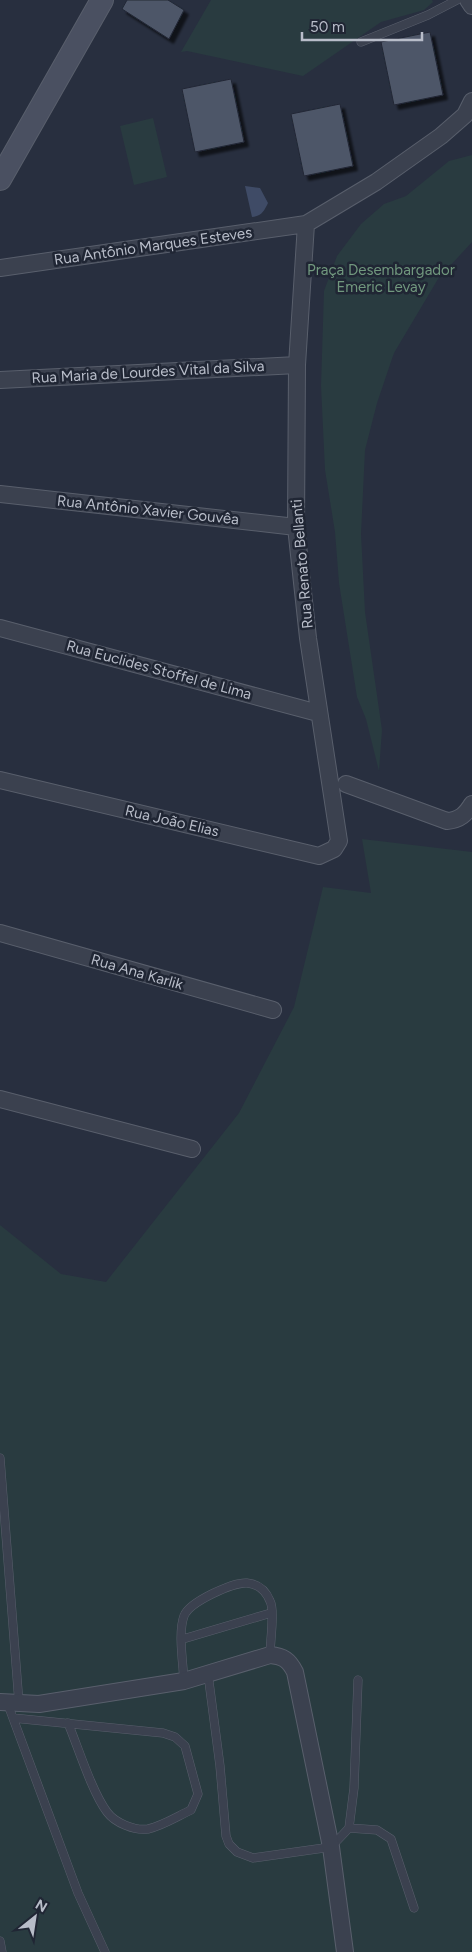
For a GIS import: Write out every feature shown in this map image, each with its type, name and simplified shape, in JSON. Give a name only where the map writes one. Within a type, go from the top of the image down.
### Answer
[{"type":"street","points":[[0,178],[102,0]]},
{"type":"street","points":[[468,0],[472,6]]},
{"type":"street","points":[[306,224],[376,182],[441,136],[470,110]]},
{"type":"street","name":"Rua Antônio Marques Esteves","points":[[0,268],[306,224]]},
{"type":"street","name":"Rua Renato Bellanti","points":[[306,224],[297,365],[296,526],[318,713],[339,841]]},
{"type":"street","name":"Rua Maria de Lourdes Vital da Silva","points":[[0,380],[297,365]]},
{"type":"street","name":"Rua Antônio Xavier Gouvêa","points":[[0,494],[296,526]]},
{"type":"street","name":"Rua Euclides Stoffel de Lima","points":[[0,628],[318,713]]},
{"type":"street","name":"Rua João Elias","points":[[0,780],[319,856],[334,849],[339,841]]},
{"type":"street","points":[[346,784],[447,821],[457,820],[465,814],[472,804]]},
{"type":"street","name":"Rua Ana Karlik","points":[[0,933],[273,1010]]},
{"type":"street","points":[[0,1099],[192,1149]]},
{"type":"street","points":[[9,1702],[39,1704],[184,1681],[270,1655],[281,1656],[290,1662],[295,1672],[331,1847],[345,1952]]},
{"type":"lane","points":[[361,42],[428,15],[457,0]]},
{"type":"lane","points":[[0,1458],[9,1702],[13,1718],[78,1893],[106,1952]]},
{"type":"lane","points":[[184,1681],[183,1639],[185,1614],[194,1604],[226,1587],[247,1583],[262,1588],[272,1603],[270,1655]]},
{"type":"lane","points":[[183,1639],[271,1614]]},
{"type":"lane","points":[[208,1674],[220,1766],[226,1836],[229,1844],[245,1857],[253,1858],[331,1847],[349,1828],[354,1788],[358,1680]]},
{"type":"lane","points":[[13,1718],[68,1723],[163,1733],[181,1740],[185,1746],[198,1794],[191,1810],[150,1828],[128,1826],[115,1820],[103,1804],[68,1723]]},
{"type":"lane","points":[[349,1828],[377,1830],[391,1838],[414,1908]]},
{"type":"lane","points":[[0,1941],[2,1952]]},
{"type":"green space","points":[[211,0],[432,0],[433,2],[424,10],[381,22],[303,76],[187,51],[181,52]]},
{"type":"green space","points":[[153,118],[167,177],[134,185],[120,126]]},
{"type":"green space","name":"Praça Desembargador Emeric Levay","points":[[472,155],[472,242],[438,279],[394,353],[377,403],[365,450],[361,534],[365,612],[382,730],[379,771],[366,719],[357,697],[339,583],[335,532],[325,470],[321,386],[324,291],[337,256],[361,224],[384,204],[406,196],[449,161]]},
{"type":"green space","points":[[362,839],[472,852],[472,1952],[0,1952],[0,1225],[61,1274],[106,1282],[239,1113],[294,1007],[323,887],[371,893]]},
{"type":"water","points":[[245,186],[260,188],[268,203],[264,211],[258,216],[252,217]]},
{"type":"building","points":[[127,0],[168,0],[184,10],[169,39],[122,9]]},
{"type":"building","points":[[430,32],[443,95],[394,105],[381,42]]},
{"type":"building","points":[[231,79],[244,142],[195,152],[182,89]]},
{"type":"building","points":[[340,104],[353,166],[304,176],[291,114]]}]
